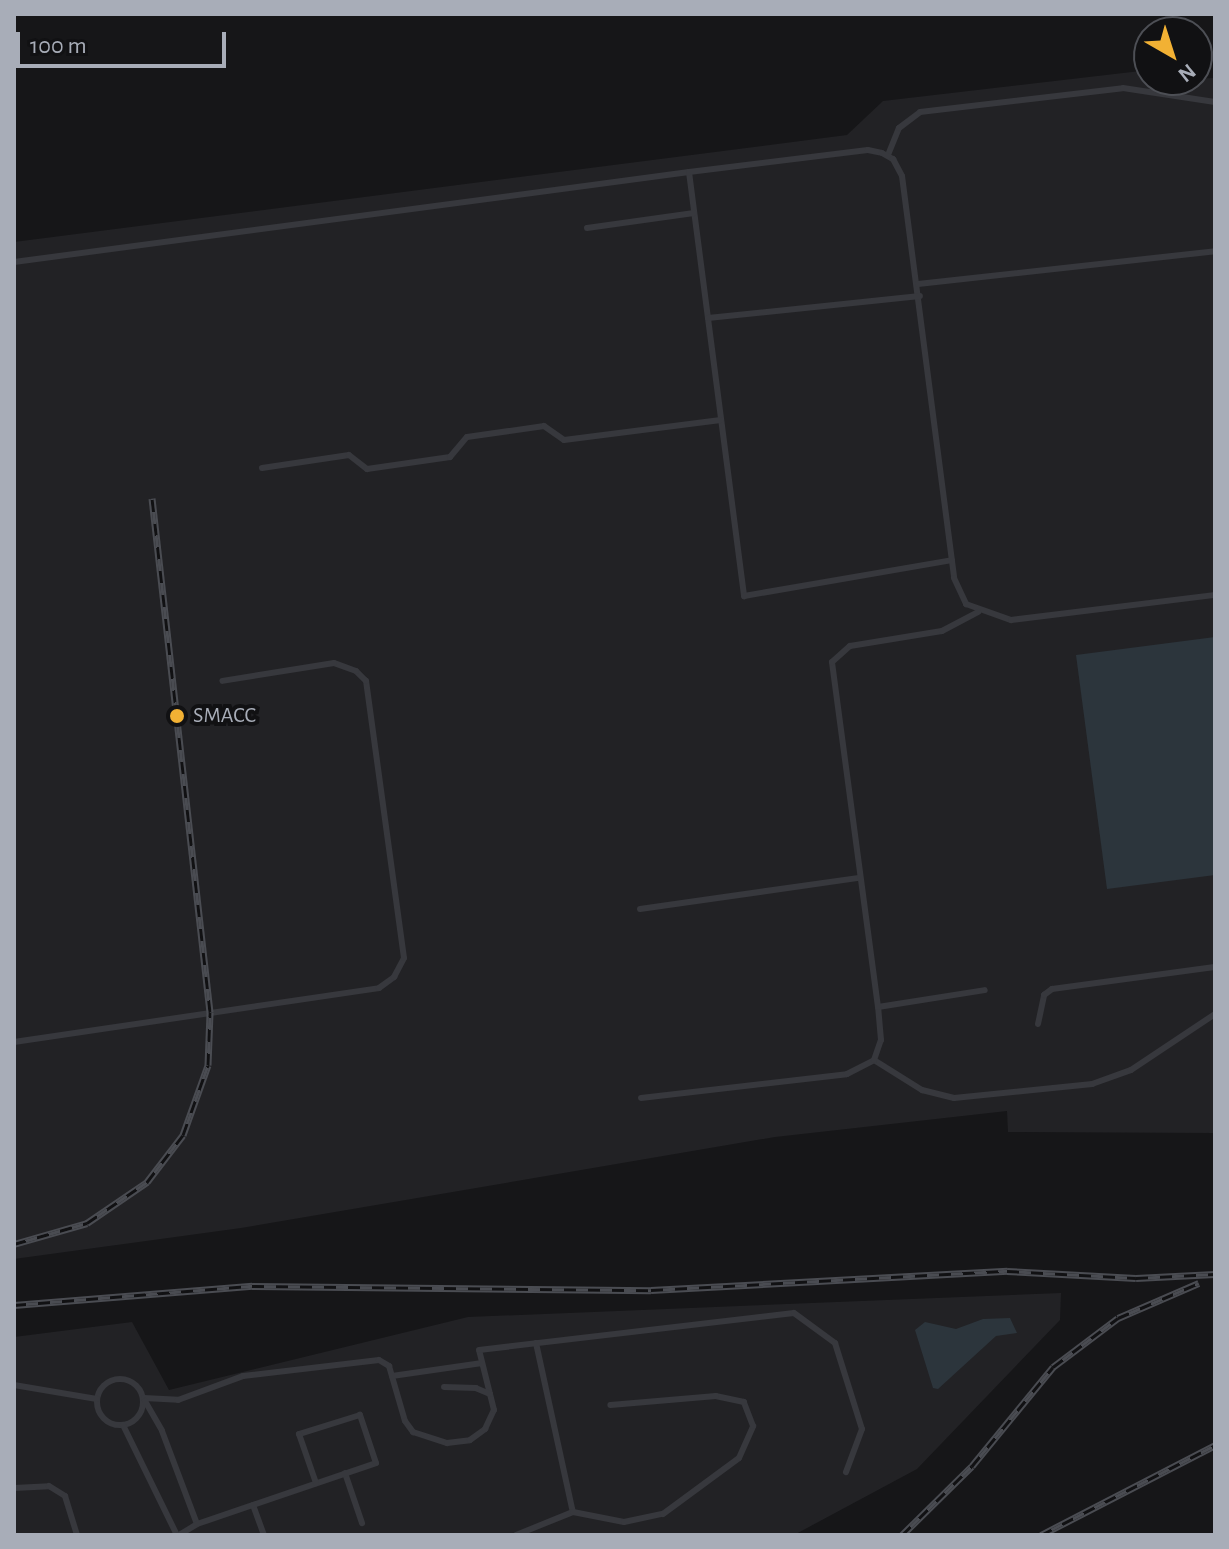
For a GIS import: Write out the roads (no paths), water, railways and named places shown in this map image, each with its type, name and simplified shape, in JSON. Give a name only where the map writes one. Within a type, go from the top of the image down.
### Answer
[{"type":"lane","points":[[888,155],[899,128],[920,112],[1123,88],[1215,102]]},
{"type":"lane","points":[[14,262],[868,150],[888,155],[902,176],[952,560],[959,593],[978,612],[1011,620],[1215,595]]},
{"type":"lane","points":[[689,172],[744,596],[952,560]]},
{"type":"lane","points":[[587,228],[694,213]]},
{"type":"lane","points":[[918,284],[1215,251]]},
{"type":"lane","points":[[708,318],[920,296]]},
{"type":"lane","points":[[262,468],[349,455],[367,469],[437,459],[450,457],[467,437],[544,426],[564,440],[721,420]]},
{"type":"lane","points":[[641,1098],[847,1074],[874,1060],[881,1040],[878,1007],[832,662],[850,646],[942,631],[978,612]]},
{"type":"lane","points":[[14,1042],[379,988],[394,977],[404,958],[366,681],[356,671],[334,663],[222,681]]},
{"type":"lane","points":[[640,909],[859,878]]},
{"type":"lane","points":[[1038,1024],[1044,995],[1052,989],[1215,967]]},
{"type":"lane","points":[[878,1007],[985,990]]},
{"type":"lane","points":[[874,1060],[922,1090],[954,1098],[1092,1084],[1131,1070],[1215,1014]]},
{"type":"lane","points":[[144,1398],[178,1400],[243,1376],[379,1360],[389,1366],[405,1421],[427,1441],[470,1440],[485,1429],[494,1410],[479,1350],[794,1313],[835,1343],[862,1429],[846,1472]]},
{"type":"lane","points":[[536,1343],[573,1512]]},
{"type":"lane","points":[[392,1376],[482,1363]]},
{"type":"lane","points":[[197,1524],[162,1431],[136,1384],[120,1378],[104,1384],[97,1399],[102,1416],[123,1425],[178,1535],[197,1524],[376,1463],[360,1415],[299,1434],[316,1483]]},
{"type":"lane","points":[[14,1385],[97,1399]]},
{"type":"lane","points":[[444,1387],[476,1388],[490,1394]]},
{"type":"lane","points":[[516,1535],[573,1512],[624,1522],[663,1514],[739,1458],[753,1426],[744,1402],[716,1396],[610,1405]]},
{"type":"lane","points":[[123,1425],[138,1417],[144,1398]]},
{"type":"lane","points":[[345,1473],[362,1523]]},
{"type":"lane","points":[[14,1488],[49,1486],[65,1496],[77,1535]]},
{"type":"lane","points":[[253,1505],[264,1535]]},
{"type":"railway","points":[[14,1244],[87,1223],[147,1182],[183,1135],[208,1065],[210,1012],[152,498]]},
{"type":"railway","points":[[14,1305],[252,1286],[651,1290],[1007,1271],[1136,1278],[1215,1274]]},
{"type":"railway","points":[[902,1535],[972,1466],[1053,1367],[1118,1318],[1199,1283]]},
{"type":"railway","points":[[1041,1535],[1215,1445]]},
{"type":"place","name":"SMACC","points":[[177,716]]}]
